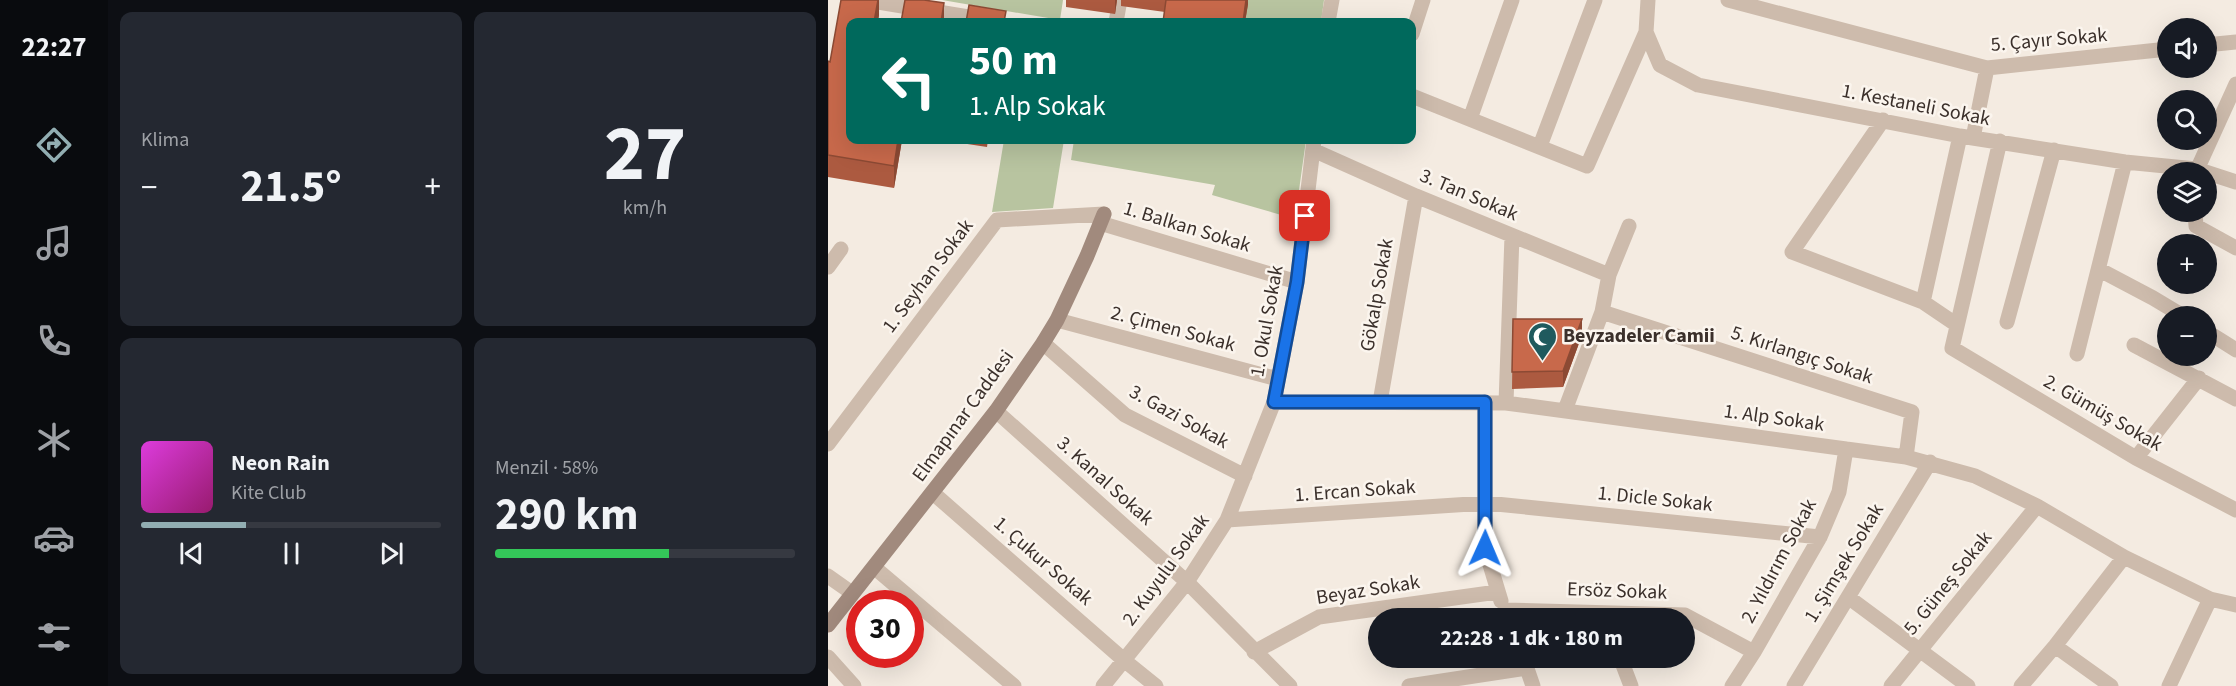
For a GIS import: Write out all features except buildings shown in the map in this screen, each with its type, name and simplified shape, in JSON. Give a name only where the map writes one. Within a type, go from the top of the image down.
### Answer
[{"type":"street","points":[[866,0],[975,18]]},
{"type":"street","points":[[1117,18],[1120,0]]},
{"type":"street","points":[[1329,18],[1332,0]]},
{"type":"street","points":[[1416,23],[1424,0]]},
{"type":"street","points":[[1470,119],[1512,0]]},
{"type":"street","points":[[1540,146],[1595,0]]},
{"type":"street","name":"1. Kestaneli Sokak","points":[[1648,0],[1646,32],[1660,65],[1698,85],[1967,137],[2157,166]]},
{"type":"street","name":"5. Çayır Sokak","points":[[1728,0],[1988,68],[2157,50]]},
{"type":"street","points":[[1416,98],[1587,166],[1646,32]]},
{"type":"street","points":[[2217,44],[2236,42]]},
{"type":"street","points":[[1923,302],[1988,68]]},
{"type":"street","points":[[2200,162],[2236,84]]},
{"type":"street","points":[[1883,120],[1792,252],[1923,302],[1957,325],[2000,141]]},
{"type":"street","name":"3. Tan Sokak","points":[[1314,145],[1416,196],[1609,275]]},
{"type":"street","name":"1. Okul Sokak","points":[[1274,402],[1297,282],[1314,145]]},
{"type":"street","points":[[2007,322],[2054,150]]},
{"type":"street","points":[[2077,354],[2126,162]]},
{"type":"street","name":"1. Kestaneli Sokak","points":[[2217,177],[2236,182]]},
{"type":"street","name":"Gökalp Sokak","points":[[1380,402],[1416,196]]},
{"type":"street","name":"1. Balkan Sokak","points":[[1102,219],[1297,282]]},
{"type":"street","name":"Elmapınar Caddesi","points":[[855,590],[996,411],[1043,343],[1057,320],[1102,219]]},
{"type":"street","name":"1. Seyhan Sokak","points":[[828,444],[997,220],[1102,219]]},
{"type":"street","points":[[2199,222],[2236,248]]},
{"type":"street","points":[[1565,410],[1602,312],[1609,275],[1629,226]]},
{"type":"street","points":[[1506,403],[1512,236]]},
{"type":"street","points":[[828,267],[841,249]]},
{"type":"street","points":[[2100,270],[2166,306]]},
{"type":"street","name":"5. Kırlangıç Sokak","points":[[1602,312],[1912,412],[1906,457]]},
{"type":"street","name":"2. Çimen Sokak","points":[[1057,320],[1278,379]]},
{"type":"street","name":"2. Gümüş Sokak","points":[[1957,325],[1952,348],[2136,458],[2236,510]]},
{"type":"street","points":[[2217,339],[2236,350]]},
{"type":"street","name":"3. Gazi Sokak","points":[[1043,343],[1125,415],[1245,476]]},
{"type":"street","points":[[2134,345],[2236,399]]},
{"type":"street","points":[[2136,458],[2199,378]]},
{"type":"street","name":"1. Alp Sokak","points":[[1274,402],[1506,403],[1930,462],[1975,476],[2037,506],[2124,556],[2210,599],[2236,605]]},
{"type":"street","name":"2. Kuyulu Sokak","points":[[1103,686],[1187,582],[1227,520],[1274,402]]},
{"type":"street","points":[[1485,402],[1485,548],[1504,608]]},
{"type":"street","name":"3. Kanal Sokak","points":[[996,411],[1187,582],[1290,686]]},
{"type":"street","name":"2. Yıldırım Sokak","points":[[1732,686],[1820,537],[1839,492],[1846,449]]},
{"type":"street","name":"1. Şimşek Sokak","points":[[1794,686],[1930,462]]},
{"type":"street","name":"1. Çukur Sokak","points":[[933,493],[1156,686]]},
{"type":"street","name":"1. Ercan Sokak","points":[[1227,520],[1486,503]]},
{"type":"street","name":"1. Dicle Sokak","points":[[1486,503],[1820,537]]},
{"type":"street","name":"5. Güneş Sokak","points":[[1890,686],[2037,506]]},
{"type":"street","points":[[2021,686],[2055,646],[2124,556]]},
{"type":"street","points":[[874,567],[1014,686]]},
{"type":"street","points":[[828,576],[848,590]]},
{"type":"street","name":"Beyaz Sokak","points":[[1254,652],[1319,617],[1497,592]]},
{"type":"street","points":[[1848,597],[1968,686]]},
{"type":"street","points":[[2169,686],[2210,599]]},
{"type":"street","name":"Elmapınar Caddesi","points":[[828,625],[846,601]]},
{"type":"street","name":"Ersöz Sokak","points":[[1695,620],[1754,652]]},
{"type":"street","points":[[2055,646],[2111,686]]},
{"type":"street","points":[[828,657],[854,686]]},
{"type":"street","points":[[1409,686],[1500,668]]},
{"type":"street","points":[[1527,668],[1533,686]]},
{"type":"street","points":[[1624,668],[1631,686]]},
{"type":"green space","points":[[942,0],[1063,0],[1060,18],[1048,18]]},
{"type":"green space","points":[[1231,0],[1324,0],[1322,18],[1245,18],[1247,4]]},
{"type":"green space","points":[[1003,144],[1063,144],[1053,208],[992,212]]},
{"type":"green space","points":[[1073,144],[1305,144],[1295,219],[1212,195],[1215,185],[1071,160]]},
{"type":"place","name":"Beyzadeler Camii","points":[[1542,362]]},
{"type":"route","points":[[1305,216],[1297,282],[1274,402],[1485,402],[1485,548]]}]
